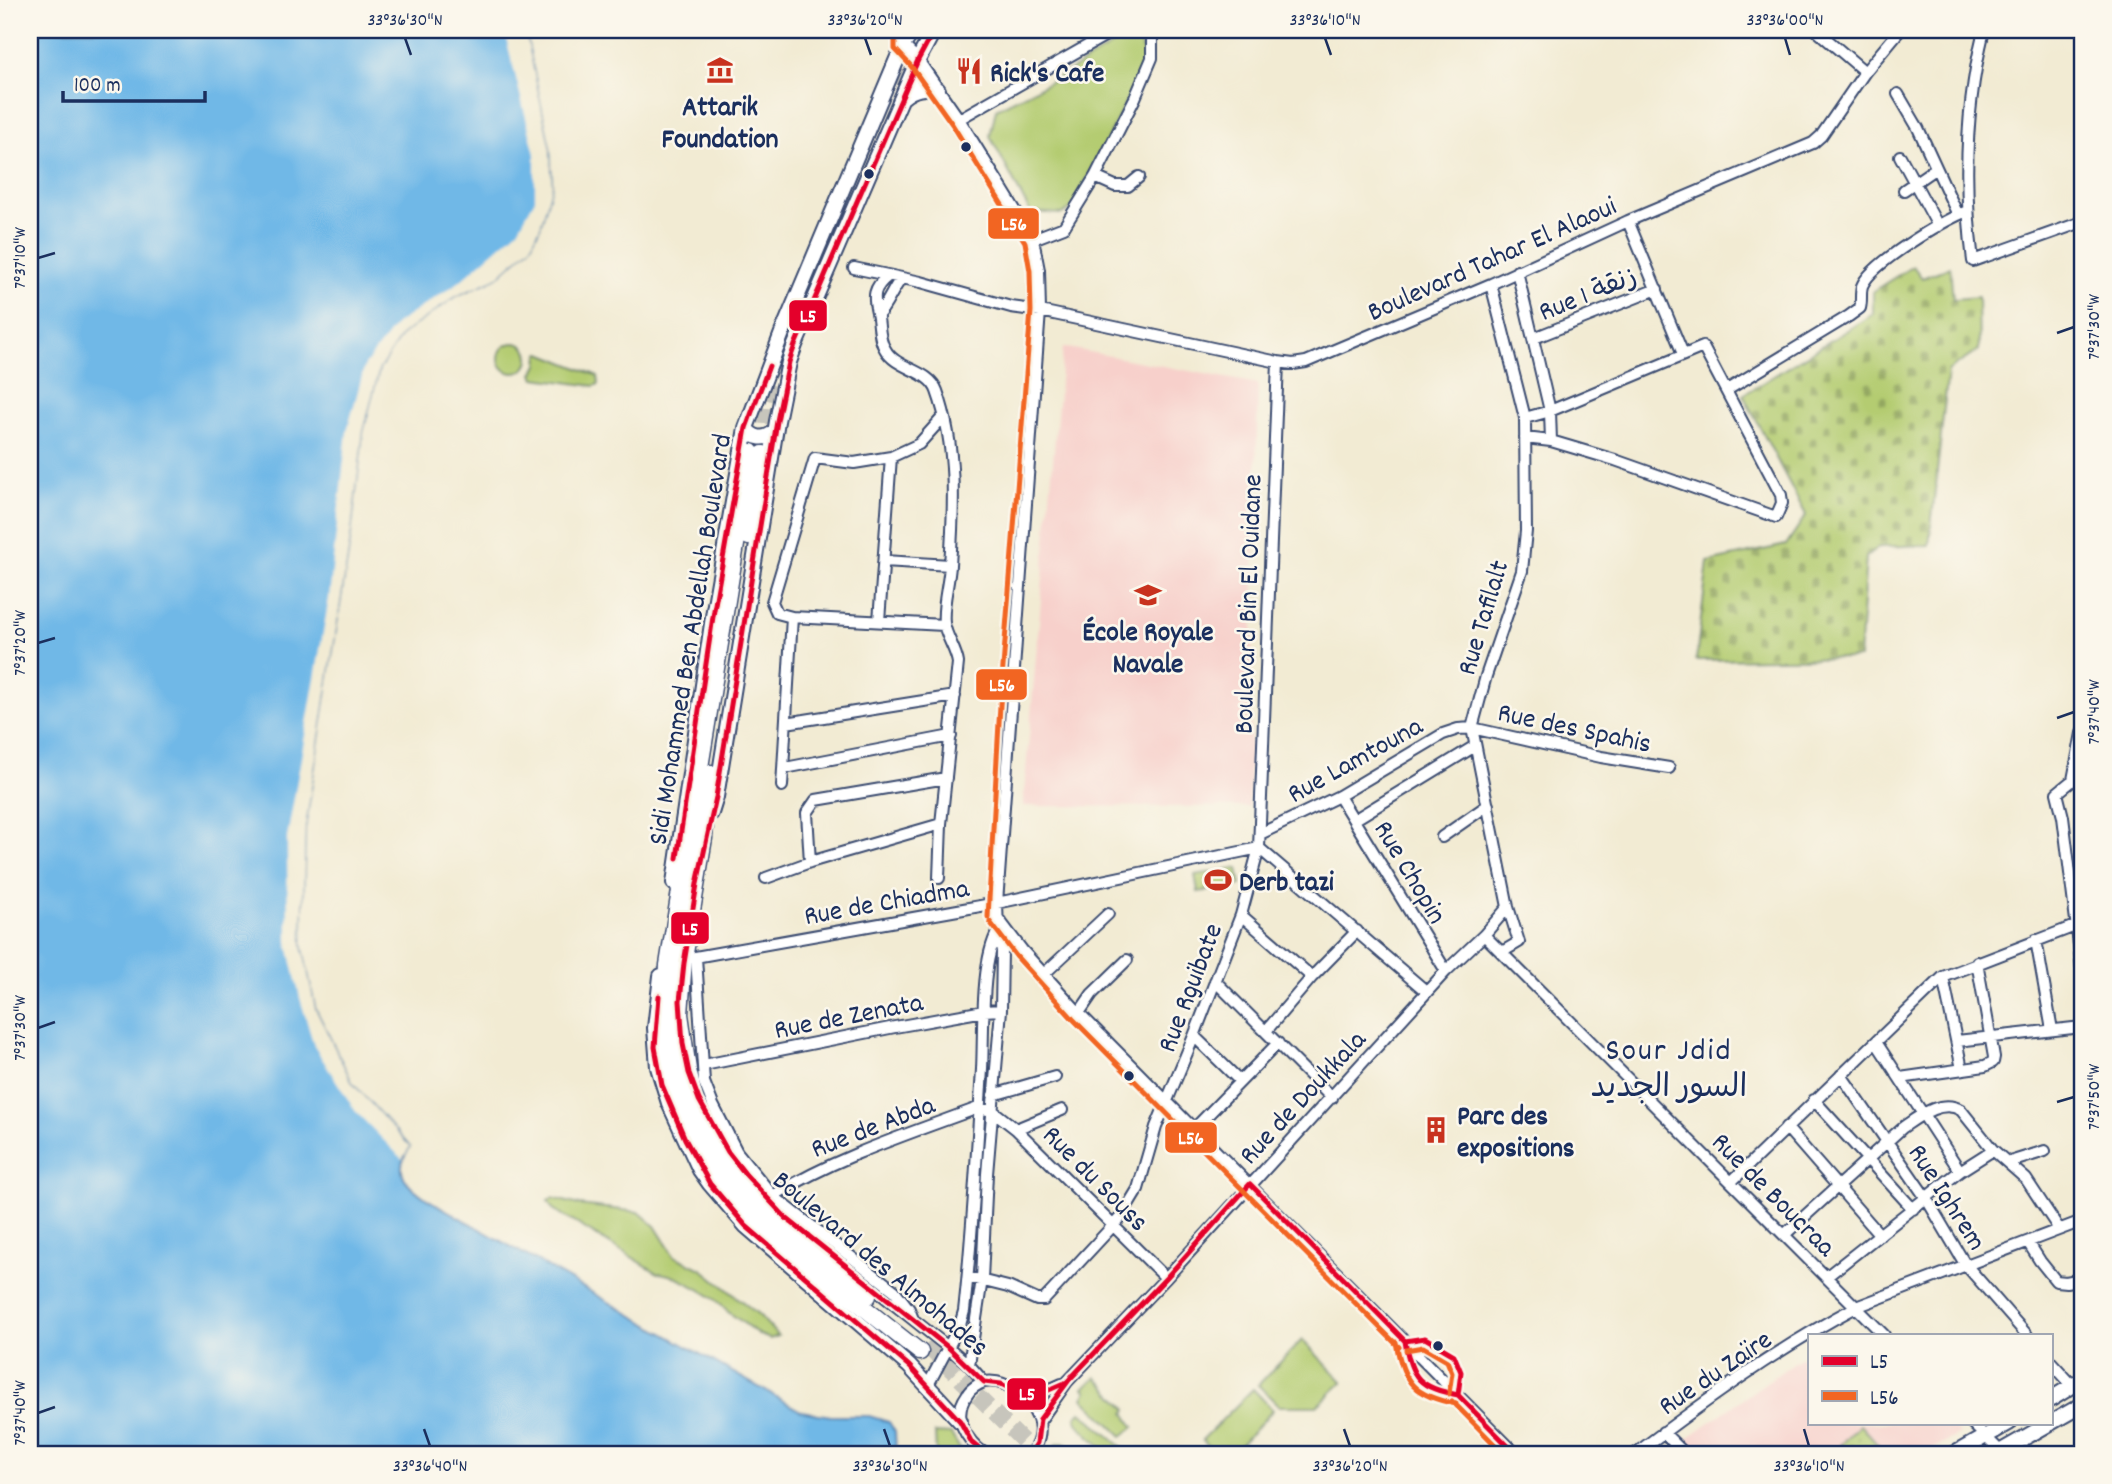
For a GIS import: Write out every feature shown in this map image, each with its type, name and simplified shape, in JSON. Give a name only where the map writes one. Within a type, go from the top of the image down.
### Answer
[{"type":"highway","points":[[697,837],[690,958],[680,1014],[692,1090],[704,1128],[723,1163],[747,1195],[923,1348],[758,1223],[723,1185],[700,1150],[679,1101],[670,1063],[666,1013],[668,965],[697,837],[757,453]]},
{"type":"highway","points":[[685,1139],[700,1150]]},
{"type":"main road","name":"Sidi Mohammed Ben Abdellah Boulevard","points":[[685,1139],[669,1103],[658,1067],[655,1048],[657,1013],[691,755],[747,423],[903,45],[914,30]]},
{"type":"main road","name":"Sidi Mohammed Ben Abdellah Boulevard","points":[[697,837],[718,786],[776,426],[789,362],[918,60],[934,30]]},
{"type":"main road","points":[[902,98],[911,90],[920,87],[938,90]]},
{"type":"main road","points":[[763,413],[769,414],[776,426],[771,435],[760,438],[749,433],[747,423],[763,413]]},
{"type":"main road","points":[[685,1139],[710,1184],[746,1226],[909,1366],[960,1421]]},
{"type":"main road","points":[[2052,1398],[2078,1383]]},
{"type":"main road","points":[[2052,1423],[2082,1405]]},
{"type":"main road","points":[[1954,1454],[2007,1424]]},
{"type":"main road","points":[[2000,1453],[2050,1424]]},
{"type":"street","points":[[959,119],[1115,30]]},
{"type":"street","points":[[1033,239],[1064,227],[1095,177],[1152,58],[1152,30]]},
{"type":"street","points":[[1816,30],[1866,72]]},
{"type":"street","name":"Boulevard Tahar El Alaoui","points":[[855,268],[921,282],[1011,307],[1293,364],[1318,358],[1812,143],[1821,135],[1900,30]]},
{"type":"street","points":[[1984,30],[1970,99],[1962,213],[1973,261],[2082,222]]},
{"type":"street","points":[[903,45],[918,60],[959,119],[1033,239],[1039,270],[1040,311],[997,903],[1002,951],[1001,1010],[982,1279],[969,1365]]},
{"type":"street","points":[[1898,94],[1962,213]]},
{"type":"street","points":[[1900,156],[1938,226]]},
{"type":"street","points":[[1905,190],[1936,168]]},
{"type":"street","points":[[1095,177],[1115,186],[1128,186],[1139,177]]},
{"type":"street","points":[[1727,390],[1860,308],[1862,287],[1867,279],[1908,245],[1962,213]]},
{"type":"street","points":[[1628,221],[1683,354]]},
{"type":"street","points":[[1517,271],[1550,411],[1551,441]]},
{"type":"street","points":[[888,276],[875,293],[873,303],[878,315],[880,338],[885,351],[893,359],[932,382],[944,416],[953,467],[950,565],[944,625],[957,654],[939,878]]},
{"type":"street","points":[[878,315],[901,279]]},
{"type":"street","name":"Rue Tafilalt","points":[[1491,284],[1525,418],[1527,492],[1522,571],[1486,676],[1472,728],[1508,907],[1519,943],[1502,952]]},
{"type":"street","name":"Rue 1 زنقة","points":[[1534,338],[1657,289]]},
{"type":"street","points":[[1525,418],[1550,411],[1703,347],[1781,495],[1782,503],[1776,517],[1668,478],[1551,441],[1525,438]]},
{"type":"street","name":"Boulevard Bin El Ouidane","points":[[1259,848],[1278,362]]},
{"type":"street","points":[[944,416],[919,444],[891,457],[854,463],[817,457],[814,460],[772,602],[777,613],[792,617],[944,625]]},
{"type":"street","points":[[878,621],[891,457]]},
{"type":"street","points":[[884,561],[950,565]]},
{"type":"street","points":[[782,786],[792,617]]},
{"type":"street","points":[[786,723],[955,696]]},
{"type":"street","name":"Rue Lamtouna","points":[[1260,834],[1339,796],[1443,734],[1472,728]]},
{"type":"street","name":"Rue des Spahis","points":[[1472,728],[1601,757],[1669,768]]},
{"type":"street","points":[[2082,733],[2078,779],[2057,793],[2077,879],[2082,969]]},
{"type":"street","points":[[785,768],[951,736]]},
{"type":"street","points":[[1354,820],[1475,746]]},
{"type":"street","points":[[810,862],[807,813],[816,800],[946,778]]},
{"type":"street","name":"Rue Chopin","points":[[1339,796],[1446,971]]},
{"type":"street","points":[[1442,837],[1488,805]]},
{"type":"street","points":[[766,878],[810,862],[942,824]]},
{"type":"street","points":[[1259,848],[1427,992]]},
{"type":"street","name":"Rue de Chiadma","points":[[690,958],[997,903],[1259,848]]},
{"type":"street","name":"Rue Rguibate","points":[[982,1279],[1037,1300],[1044,1300],[1126,1210],[1138,1189],[1156,1127],[1241,915],[1259,848]]},
{"type":"street","name":"Rue de Doukkala","points":[[1030,1454],[1039,1438],[1039,1422],[1067,1382],[1508,907]]},
{"type":"street","points":[[1045,973],[1108,914]]},
{"type":"street","points":[[1241,915],[1312,977]]},
{"type":"street","points":[[997,917],[1022,950],[1079,1013],[1516,1454]]},
{"type":"street","points":[[1731,1182],[1943,977],[2036,940],[2079,928]]},
{"type":"street","points":[[928,1385],[962,1319],[968,1277],[984,1011],[990,953],[998,931]]},
{"type":"street","points":[[1266,1031],[1312,977],[1357,931]]},
{"type":"street","name":"Rue de Boucraa","points":[[1484,935],[1883,1334]]},
{"type":"street","points":[[2036,940],[2052,1030]]},
{"type":"street","points":[[690,958],[704,1082],[737,1153],[773,1196],[895,1291],[913,1319]]},
{"type":"street","points":[[1079,1013],[1092,994],[1127,960]]},
{"type":"street","points":[[1900,1078],[1985,1066],[1993,1062],[1977,962]]},
{"type":"street","points":[[1943,977],[1962,1069]]},
{"type":"street","points":[[1215,981],[1332,1098]]},
{"type":"street","name":"Rue de Zenata","points":[[704,1065],[984,1011],[1001,1010]]},
{"type":"street","points":[[1957,1041],[2082,1027]]},
{"type":"street","points":[[1194,1036],[1240,1081]]},
{"type":"street","points":[[1875,1042],[1961,1171]]},
{"type":"street","points":[[1194,1129],[1278,1043]]},
{"type":"street","name":"Boulevard des Almohades","points":[[688,1070],[711,1125],[738,1167],[764,1198],[786,1219],[949,1348],[984,1382]]},
{"type":"street","name":"Rue Ighrem","points":[[1841,1074],[1926,1198],[1965,1264],[2026,1334]]},
{"type":"street","points":[[993,1095],[1055,1077]]},
{"type":"street","points":[[1814,1100],[1913,1209]]},
{"type":"street","points":[[1784,1235],[1886,1141],[1923,1114],[1943,1106],[1953,1106],[1961,1110],[1993,1150],[2010,1163],[2032,1188],[2059,1229]]},
{"type":"street","name":"Rue de Abda","points":[[773,1196],[821,1168],[978,1108],[993,1111]]},
{"type":"street","points":[[1016,1129],[1062,1110]]},
{"type":"street","name":"Rue du Souss","points":[[993,1111],[1016,1129],[1166,1278]]},
{"type":"street","points":[[1786,1127],[1880,1235]]},
{"type":"street","points":[[1826,1277],[1961,1171],[1993,1150]]},
{"type":"street","points":[[2010,1163],[2045,1152]]},
{"type":"street","name":"Rue du Zaïre","points":[[1809,1334],[1856,1307],[2082,1221]]},
{"type":"street","points":[[2028,1242],[2056,1281],[2082,1279]]},
{"type":"street","points":[[968,1277],[982,1279]]},
{"type":"street","name":"Rue du Zaïre","points":[[1635,1454],[1808,1335]]},
{"type":"street","points":[[2052,1363],[2078,1383]]},
{"type":"street","points":[[985,1454],[972,1443],[960,1421],[959,1413],[967,1394],[984,1382],[1001,1384],[1021,1395],[1034,1410],[1039,1422]]},
{"type":"street","name":"Rue de Doukkala","points":[[1021,1395],[1042,1393],[1067,1382]]},
{"type":"street","points":[[1973,1424],[2000,1453]]},
{"type":"street","points":[[1663,1433],[1685,1454]]},
{"type":"shaded area","name":"École Royale Navale","points":[[1063,347],[1258,384],[1249,807],[1023,806]]},
{"type":"shaded area","points":[[1808,1353],[1808,1424],[1951,1424],[1960,1434],[1923,1454],[1695,1454],[1682,1442]]},
{"type":"green space","points":[[1129,35],[1139,39],[1146,62],[1073,207],[1062,214],[1030,212],[990,136],[996,109],[1056,79]]},
{"type":"green space","points":[[1913,266],[1922,278],[1950,267],[1953,299],[1978,297],[1979,350],[1948,371],[1929,545],[1879,547],[1866,557],[1859,658],[1696,660],[1708,562],[1786,545],[1806,515],[1743,395],[1873,314],[1873,291]]},
{"type":"green space","points":[[514,343],[524,348],[529,358],[524,368],[514,373],[504,368],[499,358],[504,348]]},
{"type":"green space","points":[[541,353],[598,376],[599,384],[594,386],[535,378],[533,374]]},
{"type":"green space","name":"Derb tazi","points":[[1238,868],[1241,885],[1198,892],[1195,875]]},
{"type":"green space","points":[[552,1198],[579,1205],[639,1212],[655,1226],[674,1256],[702,1269],[759,1315],[778,1336],[770,1339],[760,1335],[706,1293],[674,1277],[658,1273],[553,1209],[548,1201]]},
{"type":"green space","points":[[1302,1340],[1343,1382],[1317,1406],[1279,1406],[1258,1385]]},
{"type":"green space","points":[[1096,1377],[1127,1409],[1125,1413],[1134,1427],[1122,1436],[1083,1398],[1087,1391],[1084,1388]]},
{"type":"green space","points":[[1253,1389],[1273,1410],[1232,1454],[1216,1454],[1202,1440]]},
{"type":"green space","points":[[1081,1412],[1130,1454],[1108,1454],[1077,1423],[1076,1417]]},
{"type":"green space","points":[[1860,1425],[1878,1445],[1869,1454],[1849,1454],[1840,1445]]},
{"type":"green space","points":[[935,1433],[951,1434],[963,1454],[936,1454]]},
{"type":"green space","points":[[1058,1443],[1065,1443],[1077,1454],[1049,1454]]},
{"type":"water","points":[[30,30],[525,30],[550,149],[552,185],[540,227],[530,247],[496,278],[456,296],[402,334],[379,369],[363,432],[350,540],[305,828],[302,945],[315,1008],[352,1083],[410,1147],[402,1164],[404,1177],[427,1199],[801,1411],[831,1416],[869,1416],[889,1422],[895,1432],[896,1454],[30,1454]]},
{"type":"pier","points":[[504,30],[525,30],[550,149],[552,185],[540,227],[530,247],[496,278],[456,296],[402,334],[379,369],[363,432],[350,540],[305,828],[302,945],[315,1008],[352,1083],[410,1147],[402,1159],[356,1112],[314,1046],[288,945],[287,838],[329,598],[347,431],[365,365],[396,324],[459,282],[518,230],[535,199],[535,154]]},
{"type":"tunnel","points":[[894,83],[922,30]]},
{"type":"tunnel","points":[[764,448],[768,402],[790,341]]},
{"type":"tunnel","points":[[926,1345],[1036,1454]]},
{"type":"transit line","name":"L56","points":[[903,30],[895,41],[895,49],[911,66],[952,124],[1025,242],[1030,271],[1031,311],[1000,705],[988,917]]},
{"type":"transit line","name":"L5","points":[[934,30],[918,60],[789,362],[716,797],[697,884],[684,963],[680,1001],[683,1044],[689,1073],[699,1100],[728,1152],[786,1218],[949,1348],[984,1382],[1001,1384],[1021,1394],[1042,1393],[1067,1382],[1166,1278],[1250,1184]]},
{"type":"transit line","name":"L5","points":[[677,858],[714,610],[746,428],[769,366]]},
{"type":"transit line","name":"L56","points":[[990,922],[1016,956],[1073,1019],[1399,1347]]},
{"type":"transit line","name":"L5","points":[[659,996],[655,1047],[662,1085],[685,1139],[710,1184],[746,1226],[909,1366],[960,1421],[972,1443],[985,1454]]},
{"type":"transit line","name":"L5","points":[[1250,1184],[1405,1341]]},
{"type":"transit line","name":"L5","points":[[1405,1341],[1425,1338],[1454,1355],[1461,1372],[1458,1395]]},
{"type":"transit line","name":"L5","points":[[1405,1341],[1410,1364],[1420,1380],[1435,1389],[1458,1395]]},
{"type":"transit line","name":"L56","points":[[1396,1342],[1403,1368],[1413,1386],[1430,1397],[1456,1404]]},
{"type":"transit line","name":"L56","points":[[1406,1350],[1423,1347],[1447,1361],[1452,1373],[1449,1394]]},
{"type":"transit line","name":"L5","points":[[1030,1454],[1037,1443],[1040,1419],[1072,1376]]},
{"type":"transit line","name":"L5","points":[[1458,1395],[1516,1454]]},
{"type":"transit line","name":"L56","points":[[1452,1401],[1504,1454]]},
{"type":"place","name":"Attarik Foundation","points":[[720,70]]},
{"type":"place","name":"Rick's Cafe","points":[[969,71]]},
{"type":"place","name":"École Royale Navale","points":[[1148,595]]},
{"type":"place","name":"Derb tazi","points":[[1218,880]]},
{"type":"place","name":"Parc des expositions","points":[[1436,1130]]},
{"type":"district","name":"Sour Jdid السور الجديد","points":[[1669,1066]]}]
